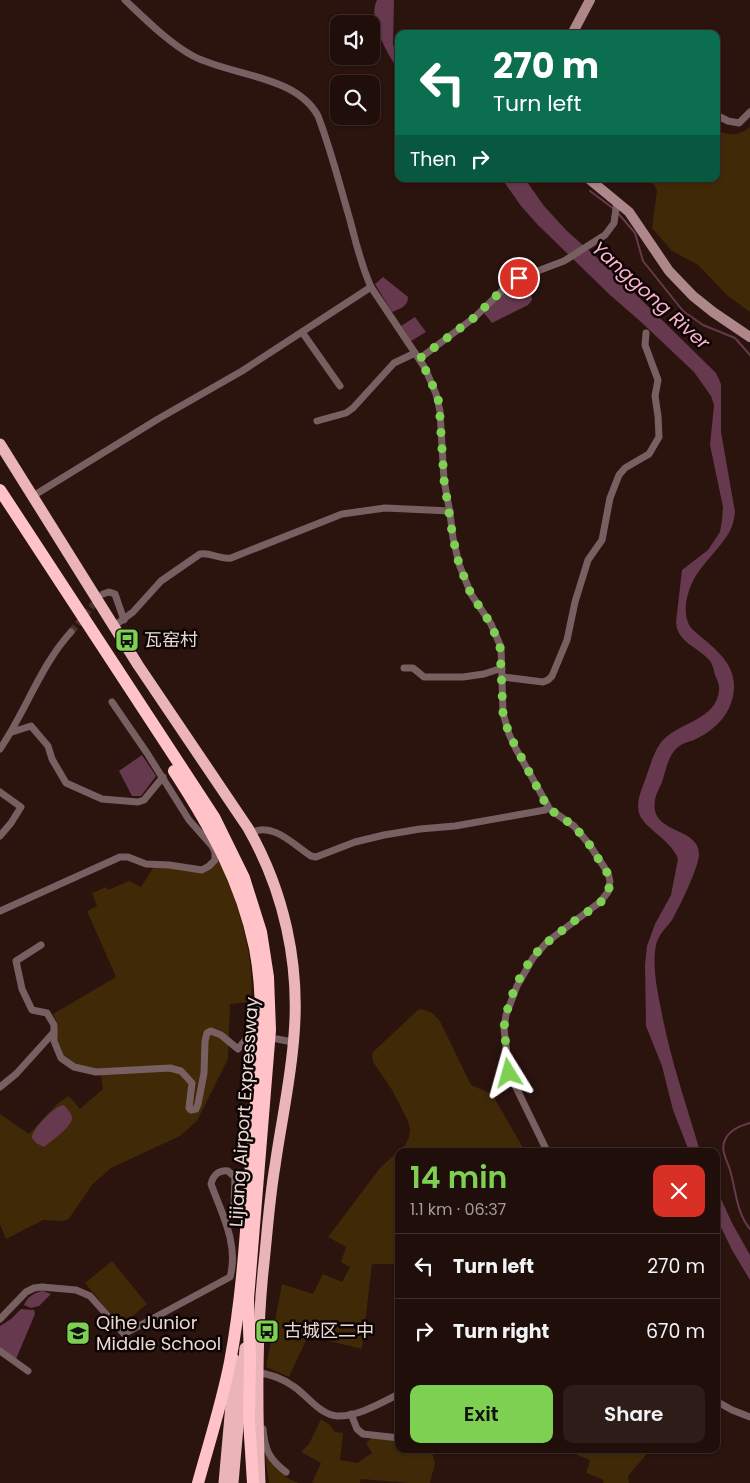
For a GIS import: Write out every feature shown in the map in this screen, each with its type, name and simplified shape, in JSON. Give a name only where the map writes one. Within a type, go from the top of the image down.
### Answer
[{"type":"highway","points":[[0,444],[119,623],[172,718],[234,805],[251,833],[262,853],[288,935],[295,991],[294,1042],[267,1210],[257,1372],[260,1483]]},
{"type":"highway","name":"Lijiang Airport Expressway","points":[[0,490],[214,817],[241,870],[251,898],[266,962],[271,1022],[267,1091],[244,1299]]},
{"type":"highway","name":"Lijiang Airport Expressway","points":[[0,505],[202,815],[233,874],[245,907],[260,978],[262,1030],[244,1299]]},
{"type":"highway","points":[[198,1483],[230,1363],[244,1299]]},
{"type":"highway","points":[[224,1483],[244,1299]]},
{"type":"highway","points":[[233,1483],[244,1299]]},
{"type":"highway","points":[[244,1299],[250,1358],[249,1420],[253,1483]]},
{"type":"main road","points":[[574,30],[590,0]]},
{"type":"main road","points":[[593,182],[617,201],[635,220],[673,276],[703,304],[750,337]]},
{"type":"street","points":[[125,0],[184,51],[210,63],[284,87],[304,99],[312,107],[320,122],[357,249],[371,287],[429,376],[439,402],[444,480],[453,538],[459,564],[471,594],[498,638],[503,677],[503,713],[509,734],[548,808],[574,826],[589,844],[608,874],[610,885],[608,892],[600,902],[537,952],[517,986],[506,1015],[504,1028],[509,1073],[546,1148]]},
{"type":"street","points":[[720,117],[739,123],[750,112]]},
{"type":"street","points":[[317,421],[346,413],[353,408],[394,363],[404,357],[417,356],[475,317],[509,284],[519,278],[564,262],[591,245],[611,228],[614,223],[617,201]]},
{"type":"street","points":[[33,496],[158,419],[242,371],[371,287]]},
{"type":"street","points":[[302,332],[340,386]]},
{"type":"street","points":[[503,677],[543,682],[552,676],[568,637],[575,602],[588,560],[602,540],[610,498],[619,475],[625,468],[649,454],[658,440],[658,416],[655,396],[658,380],[645,344],[646,333]]},
{"type":"street","points":[[119,623],[161,581],[200,554],[206,553],[221,558],[231,558],[342,514],[385,508],[450,511]]},
{"type":"street","points":[[103,594],[111,592],[116,596],[119,623]]},
{"type":"street","points":[[0,749],[12,732],[53,655],[71,632]]},
{"type":"street","points":[[404,668],[413,668],[424,677],[463,677],[484,674],[502,668]]},
{"type":"street","points":[[0,911],[120,857],[128,857],[146,864],[202,870],[215,860],[214,849],[191,823],[163,777],[112,702]]},
{"type":"street","points":[[12,732],[32,726],[48,746],[52,758],[66,783],[102,799],[140,801],[146,798],[163,777]]},
{"type":"street","points":[[0,792],[21,807],[11,824],[0,836]]},
{"type":"street","points":[[251,833],[264,829],[275,832],[311,856],[316,857],[355,842],[384,835],[455,826],[548,808]]},
{"type":"street","points":[[41,945],[16,961],[22,989],[32,1010],[47,1013],[54,1025],[54,1041],[61,1058],[74,1067],[96,1072],[170,1068],[181,1071],[192,1084],[189,1108],[194,1110],[198,1104],[204,1073],[207,1033],[214,1031],[221,1034],[238,1049],[247,1038],[254,1036]]},
{"type":"street","points":[[0,1087],[16,1074],[54,1031]]},
{"type":"street","points":[[277,1039],[294,1042]]},
{"type":"street","points":[[0,1319],[26,1292],[34,1288],[76,1290],[85,1293],[94,1300],[124,1334],[230,1277],[234,1259],[232,1242],[211,1184],[214,1177],[222,1170],[230,1172],[235,1178],[234,1205],[236,1208]]},
{"type":"street","points":[[0,1351],[28,1371]]},
{"type":"street","points":[[257,1372],[275,1376],[286,1381],[328,1413],[340,1416],[368,1409],[395,1396]]},
{"type":"street","points":[[720,1403],[750,1417]]},
{"type":"street","points":[[257,1407],[262,1411],[264,1443],[267,1452],[276,1464],[286,1472]]},
{"type":"street","points":[[350,1414],[357,1429],[363,1434],[395,1438]]},
{"type":"shaded area","points":[[377,0],[394,0],[393,45],[395,48],[395,64],[380,36],[380,15],[375,15]]},
{"type":"shaded area","points":[[750,127],[750,312],[728,296],[698,265],[672,251],[652,228],[657,190],[652,182],[720,182],[720,131],[734,134]]},
{"type":"shaded area","points":[[504,182],[527,182],[544,206],[567,231],[612,271],[716,373],[721,384],[721,432],[735,515],[730,531],[694,579],[687,597],[686,616],[691,628],[719,653],[730,668],[733,676],[733,695],[724,717],[712,729],[682,744],[671,755],[655,800],[655,811],[659,819],[691,839],[697,845],[699,854],[696,868],[684,897],[672,920],[658,938],[655,961],[658,994],[669,1045],[699,1148],[688,1148],[673,1110],[662,1066],[646,1026],[645,964],[647,946],[655,924],[671,895],[678,859],[670,846],[642,819],[638,805],[655,753],[661,743],[671,733],[697,719],[712,708],[717,700],[719,690],[719,684],[711,663],[684,640],[677,629],[676,622],[682,570],[708,550],[720,532],[723,507],[710,445],[714,405],[711,396],[694,372],[610,295],[521,206]]},
{"type":"shaded area","points":[[383,277],[408,297],[405,305],[400,309],[392,312],[375,284]]},
{"type":"shaded area","points":[[522,282],[531,294],[532,300],[528,305],[492,323],[484,313],[507,290]]},
{"type":"shaded area","points":[[415,317],[426,332],[411,341],[401,326]]},
{"type":"shaded area","points":[[142,755],[156,776],[141,796],[132,796],[119,771]]},
{"type":"shaded area","points":[[219,859],[244,929],[251,966],[251,1002],[230,1004],[228,1059],[197,1121],[180,1136],[111,1168],[92,1185],[68,1220],[43,1220],[6,1239],[0,1224],[0,1114],[29,1134],[58,1103],[69,1096],[80,1109],[103,1089],[100,1069],[77,1065],[66,1058],[61,1052],[56,1036],[58,1025],[53,1014],[116,977],[87,911],[97,906],[92,893],[106,887],[108,890],[129,881],[141,887],[155,865],[200,872],[207,871]]},
{"type":"shaded area","points":[[419,1009],[431,1012],[440,1021],[471,1085],[492,1094],[523,1148],[402,1148],[409,1137],[408,1121],[392,1090],[373,1062],[372,1053]]},
{"type":"shaded area","points":[[64,1105],[72,1116],[71,1122],[44,1147],[36,1143],[32,1138],[35,1129],[50,1113]]},
{"type":"shaded area","points":[[395,1154],[395,1264],[372,1264],[362,1349],[308,1336],[289,1377],[266,1367],[282,1284],[313,1294],[323,1274],[342,1282],[350,1267],[341,1262],[346,1247],[328,1237],[380,1168]]},
{"type":"shaded area","points":[[720,1197],[750,1255],[750,1280],[720,1225]]},
{"type":"shaded area","points":[[112,1261],[147,1304],[121,1326],[85,1283]]},
{"type":"shaded area","points":[[43,1291],[51,1294],[39,1306],[31,1308],[24,1305],[32,1295]]},
{"type":"shaded area","points":[[21,1309],[34,1310],[35,1314],[16,1359],[0,1348],[0,1326]]},
{"type":"shaded area","points":[[321,1419],[330,1425],[335,1432],[343,1433],[340,1460],[357,1463],[372,1453],[366,1443],[371,1438],[395,1440],[395,1453],[432,1453],[435,1463],[430,1483],[361,1479],[360,1483],[312,1483],[321,1463],[301,1452],[309,1444]]},
{"type":"shaded area","points":[[577,1453],[648,1453],[628,1476],[629,1483],[603,1483],[604,1480],[586,1473],[590,1460],[577,1455]]},
{"type":"shaded area","points":[[265,1455],[287,1478],[299,1483],[269,1483]]},
{"type":"waterway","points":[[590,191],[614,209]]},
{"type":"waterway","name":"Yanggong River","points":[[617,212],[635,233],[643,261],[683,311],[703,325],[735,338],[750,355]]},
{"type":"waterway","points":[[750,1123],[732,1131],[725,1140],[723,1148],[739,1208],[750,1229]]},
{"type":"tunnel","points":[[71,632],[99,598]]},
{"type":"place","name":"瓦窑村","points":[[127,640]]},
{"type":"place","name":"古城区二中","points":[[267,1331]]},
{"type":"place","name":"Qihe Junior Middle School","points":[[78,1333]]},
{"type":"route","points":[[509,1073],[504,1028],[509,1004],[522,976],[533,958],[547,942],[604,899],[608,892],[610,881],[608,874],[589,844],[574,826],[548,808],[509,734],[503,713],[503,677],[498,638],[491,624],[474,600],[459,564],[444,480],[439,402],[429,376],[419,359],[475,317],[504,288],[519,278]]}]
